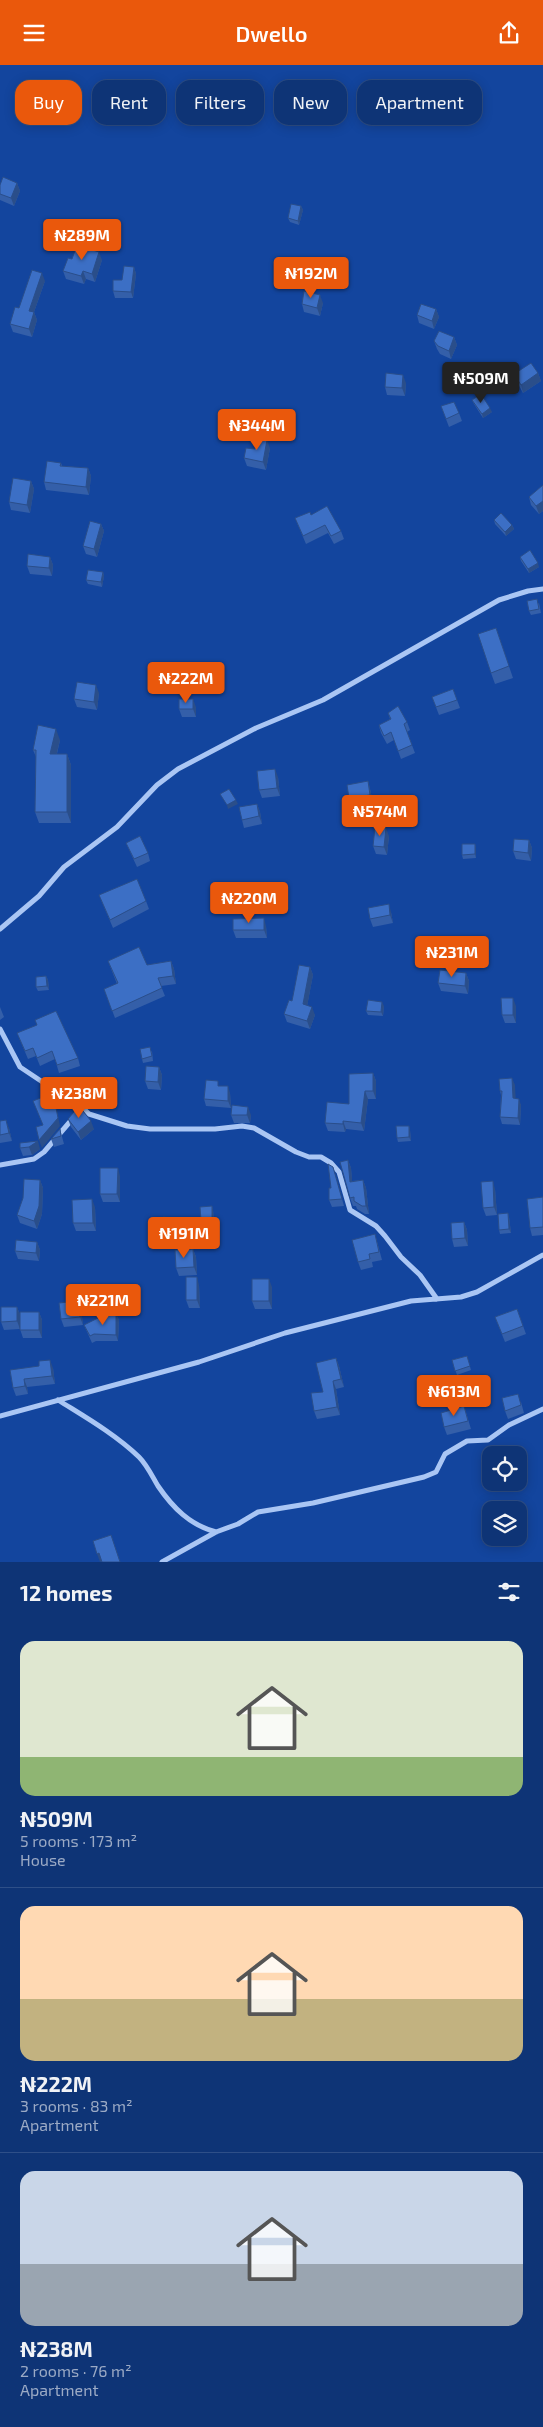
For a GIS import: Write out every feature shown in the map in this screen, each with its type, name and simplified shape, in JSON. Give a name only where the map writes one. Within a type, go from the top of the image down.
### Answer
[{"type":"street","points":[[0,929],[39,897],[64,867],[117,827],[157,785],[178,769],[256,727],[323,700],[491,604],[528,591],[543,589]]},
{"type":"street","points":[[0,1029],[20,1067],[47,1085],[70,1095],[89,1114],[127,1126],[150,1129],[215,1129],[242,1125],[254,1128],[296,1152],[309,1157],[321,1157],[331,1163],[339,1173],[350,1210],[386,1235],[401,1257],[420,1275],[437,1299]]},
{"type":"street","points":[[0,1165],[34,1159],[44,1152],[82,1107]]},
{"type":"street","points":[[0,1416],[199,1362],[285,1333],[411,1301],[461,1297],[543,1255]]},
{"type":"street","points":[[58,1400],[108,1433],[141,1458],[159,1487],[188,1521],[201,1528],[216,1532]]},
{"type":"street","points":[[162,1562],[216,1532],[238,1524],[258,1512],[313,1503],[424,1477],[436,1472],[445,1454],[468,1441],[488,1440],[509,1425],[543,1409]]},
{"type":"building","points":[[3,177],[17,183],[11,198],[0,194],[0,185]]},
{"type":"building","points":[[291,204],[301,206],[298,221],[288,218]]},
{"type":"building","points":[[77,245],[99,252],[92,274],[83,271],[81,276],[63,271],[68,258],[72,259]]},
{"type":"building","points":[[124,266],[134,267],[131,292],[113,291],[113,280],[122,280]]},
{"type":"building","points":[[32,270],[42,273],[29,311],[34,312],[29,329],[10,324],[15,307],[19,308]]},
{"type":"building","points":[[304,291],[320,295],[317,308],[302,304]]},
{"type":"building","points":[[421,304],[436,309],[432,321],[417,315]]},
{"type":"building","points":[[439,331],[454,337],[449,351],[438,346],[434,341]]},
{"type":"building","points":[[531,363],[538,373],[521,385],[514,374]]},
{"type":"building","points":[[386,373],[403,375],[402,388],[385,387]]},
{"type":"building","points":[[481,394],[490,408],[482,414],[472,400]]},
{"type":"building","points":[[454,402],[459,413],[446,419],[441,406]]},
{"type":"building","points":[[257,438],[267,440],[263,462],[244,458],[246,448],[255,449]]},
{"type":"building","points":[[47,461],[61,463],[60,466],[88,468],[86,487],[44,482]]},
{"type":"building","points":[[13,478],[31,481],[27,505],[9,502]]},
{"type":"building","points":[[543,485],[543,501],[536,506],[529,497]]},
{"type":"building","points":[[327,506],[341,531],[331,536],[325,525],[303,536],[295,518],[310,512],[311,515]]},
{"type":"building","points":[[501,513],[512,525],[505,532],[494,520]]},
{"type":"building","points":[[90,521],[101,524],[94,549],[83,546]]},
{"type":"building","points":[[530,550],[538,563],[528,569],[520,557]]},
{"type":"building","points":[[28,554],[50,557],[49,568],[27,566]]},
{"type":"building","points":[[88,570],[103,572],[101,582],[86,580]]},
{"type":"building","points":[[537,599],[539,609],[529,611],[527,601]]},
{"type":"building","points":[[496,628],[509,666],[491,673],[478,634]]},
{"type":"building","points":[[77,682],[96,685],[94,702],[74,699]]},
{"type":"building","points":[[453,689],[457,700],[436,707],[432,697]]},
{"type":"building","points":[[179,699],[193,699],[193,709],[179,709]]},
{"type":"building","points":[[398,706],[407,722],[404,724],[412,745],[398,751],[391,732],[384,736],[379,725],[391,719],[388,713]]},
{"type":"building","points":[[38,725],[56,729],[50,754],[67,754],[67,812],[35,812],[36,750],[33,750]]},
{"type":"building","points":[[275,769],[277,788],[259,790],[257,771]]},
{"type":"building","points":[[368,781],[370,795],[349,798],[347,785]]},
{"type":"building","points":[[229,789],[236,800],[227,805],[220,794]]},
{"type":"building","points":[[257,804],[259,816],[242,820],[239,807]]},
{"type":"building","points":[[375,828],[386,828],[384,847],[373,846]]},
{"type":"building","points":[[140,836],[148,853],[134,859],[126,843]]},
{"type":"building","points":[[514,839],[529,840],[528,853],[513,851]]},
{"type":"building","points":[[462,844],[475,844],[475,854],[462,855]]},
{"type":"building","points":[[137,879],[146,901],[110,920],[99,895]]},
{"type":"building","points":[[389,904],[390,915],[370,919],[368,908]]},
{"type":"building","points":[[264,918],[264,930],[233,930],[233,919]]},
{"type":"building","points":[[139,947],[147,965],[171,961],[173,976],[158,978],[162,988],[112,1011],[104,989],[118,983],[108,961]]},
{"type":"building","points":[[299,965],[310,967],[303,1004],[312,1007],[307,1021],[284,1014],[289,1000],[292,1001]]},
{"type":"building","points":[[440,970],[466,973],[465,986],[438,983]]},
{"type":"building","points":[[46,976],[47,986],[36,987],[36,977]]},
{"type":"building","points":[[501,998],[513,998],[513,1015],[502,1015]]},
{"type":"building","points":[[368,1000],[382,1002],[381,1012],[366,1011]]},
{"type":"building","points":[[56,1011],[78,1058],[57,1065],[52,1051],[37,1058],[33,1048],[25,1051],[17,1033],[37,1025],[35,1020]]},
{"type":"building","points":[[150,1047],[152,1056],[142,1059],[140,1049]]},
{"type":"building","points":[[146,1066],[159,1067],[158,1082],[145,1081]]},
{"type":"building","points":[[373,1073],[373,1091],[365,1091],[361,1123],[343,1121],[343,1124],[325,1123],[327,1102],[349,1104],[349,1074]]},
{"type":"building","points":[[512,1078],[513,1098],[519,1099],[518,1118],[500,1117],[502,1091],[500,1091],[499,1079]]},
{"type":"building","points":[[206,1080],[218,1081],[218,1086],[228,1086],[228,1101],[204,1099]]},
{"type":"building","points":[[53,1093],[58,1118],[39,1140],[36,1127],[43,1125],[33,1101]]},
{"type":"building","points":[[232,1105],[248,1107],[247,1115],[231,1115]]},
{"type":"building","points":[[79,1106],[91,1121],[78,1132],[68,1119]]},
{"type":"building","points":[[6,1120],[9,1133],[0,1135],[0,1121]]},
{"type":"building","points":[[396,1126],[409,1126],[409,1137],[397,1138]]},
{"type":"building","points":[[60,1129],[61,1136],[51,1139]]},
{"type":"building","points":[[38,1141],[29,1147],[20,1148],[20,1143]]},
{"type":"building","points":[[348,1160],[350,1182],[363,1180],[366,1206],[362,1206],[354,1201],[354,1197],[350,1198],[340,1162]]},
{"type":"building","points":[[328,1164],[333,1167],[342,1199],[329,1200],[329,1188],[331,1188]]},
{"type":"building","points":[[100,1168],[118,1168],[117,1194],[100,1194]]},
{"type":"building","points":[[24,1179],[40,1180],[39,1206],[34,1221],[17,1215],[23,1198]]},
{"type":"building","points":[[493,1181],[494,1207],[483,1208],[481,1182]]},
{"type":"building","points":[[543,1197],[543,1227],[530,1228],[527,1199]]},
{"type":"building","points":[[92,1199],[93,1223],[73,1223],[72,1200]]},
{"type":"building","points":[[212,1206],[212,1219],[201,1220],[200,1207]]},
{"type":"building","points":[[508,1213],[509,1229],[499,1230],[498,1214]]},
{"type":"building","points":[[163,1217],[192,1219],[191,1231],[162,1230]]},
{"type":"building","points":[[464,1222],[465,1238],[452,1239],[451,1223]]},
{"type":"building","points":[[375,1234],[379,1252],[369,1254],[370,1259],[358,1262],[352,1240]]},
{"type":"building","points":[[16,1240],[37,1242],[36,1253],[15,1251]]},
{"type":"building","points":[[193,1249],[194,1267],[176,1268],[175,1250]]},
{"type":"building","points":[[186,1277],[197,1277],[197,1300],[186,1300]]},
{"type":"building","points":[[252,1279],[269,1279],[269,1301],[252,1301]]},
{"type":"building","points":[[78,1301],[80,1317],[61,1319],[59,1303]]},
{"type":"building","points":[[1,1307],[17,1307],[17,1321],[1,1322]]},
{"type":"building","points":[[517,1309],[523,1326],[502,1334],[495,1317]]},
{"type":"building","points":[[20,1312],[39,1312],[39,1330],[20,1330]]},
{"type":"building","points":[[106,1314],[116,1314],[116,1335],[94,1334],[90,1336],[84,1325]]},
{"type":"building","points":[[467,1356],[470,1366],[455,1371],[452,1360]]},
{"type":"building","points":[[336,1358],[341,1379],[333,1381],[337,1407],[314,1411],[311,1393],[323,1392],[316,1363]]},
{"type":"building","points":[[50,1360],[52,1376],[24,1379],[25,1386],[13,1388],[10,1370],[39,1366],[39,1361]]},
{"type":"building","points":[[518,1394],[521,1405],[505,1411],[502,1398]]},
{"type":"building","points":[[464,1406],[468,1421],[444,1427],[441,1413]]},
{"type":"building","points":[[111,1535],[120,1562],[102,1562],[93,1541]]}]
